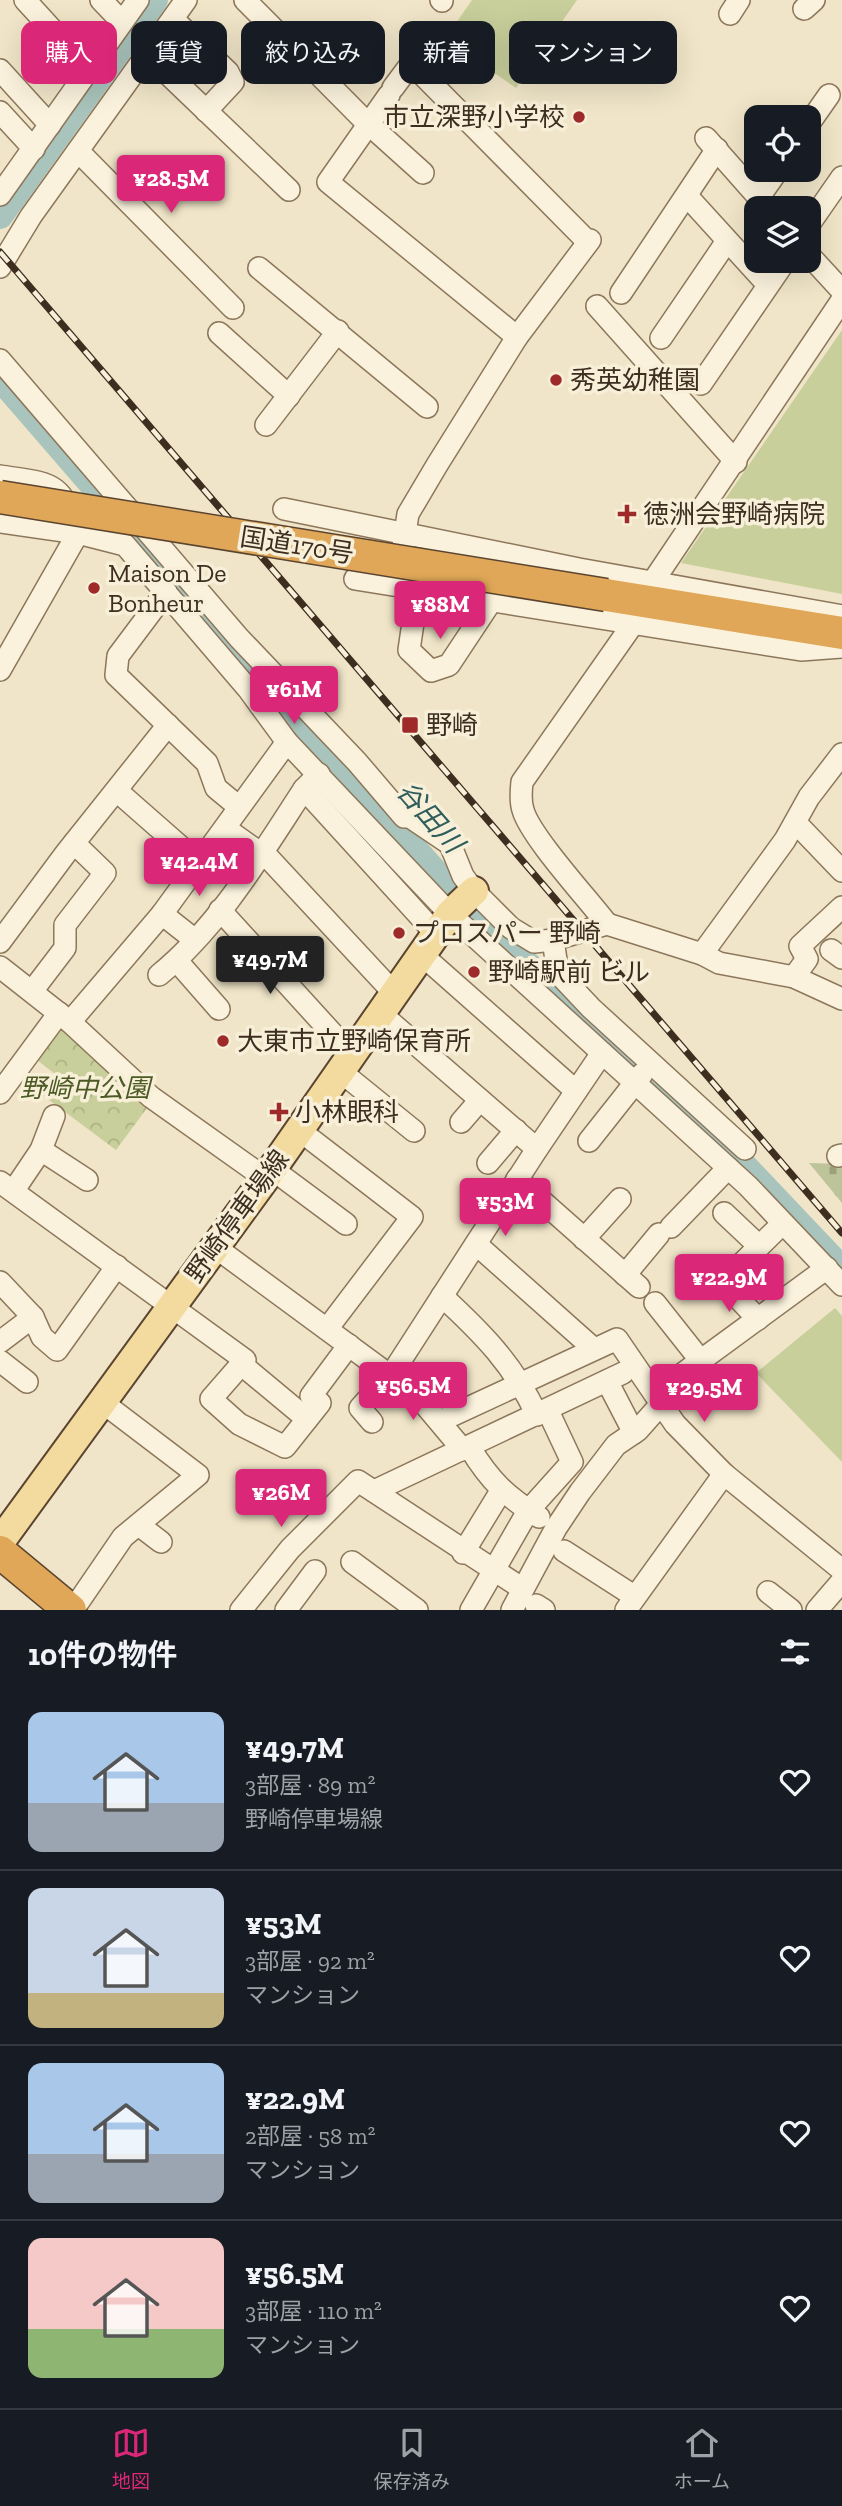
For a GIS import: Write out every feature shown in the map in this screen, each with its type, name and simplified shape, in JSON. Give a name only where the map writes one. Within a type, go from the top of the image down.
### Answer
[{"type":"highway","name":"国道170号","points":[[0,497],[842,633]]},
{"type":"highway","points":[[0,1552],[72,1610]]},
{"type":"main road","name":"野崎停車場線","points":[[0,1542],[451,917]]},
{"type":"street","points":[[25,0],[44,21]]},
{"type":"street","points":[[101,0],[122,22]]},
{"type":"street","points":[[117,29],[138,0]]},
{"type":"street","points":[[186,0],[174,20],[228,72],[233,82],[206,111]]},
{"type":"street","points":[[245,0],[423,173]]},
{"type":"street","points":[[397,586],[408,514],[517,337],[589,241],[417,57],[391,92],[359,113],[328,182],[517,337]]},
{"type":"street","points":[[0,70],[50,125]]},
{"type":"street","points":[[0,267],[32,216],[131,78]]},
{"type":"street","points":[[3,184],[34,149],[79,84]]},
{"type":"street","points":[[178,84],[289,190]]},
{"type":"street","points":[[821,106],[828,95]]},
{"type":"street","points":[[0,111],[34,149]]},
{"type":"street","points":[[736,462],[602,303],[687,196],[712,144],[758,196]]},
{"type":"street","points":[[78,151],[233,308]]},
{"type":"street","points":[[821,207],[842,177]]},
{"type":"street","points":[[687,196],[768,285]]},
{"type":"street","points":[[661,338],[727,241]]},
{"type":"street","points":[[259,268],[427,407]]},
{"type":"street","points":[[821,268],[842,291]]},
{"type":"street","points":[[701,384],[776,273]]},
{"type":"street","points":[[654,580],[736,462],[842,300]]},
{"type":"street","points":[[266,425],[338,331]]},
{"type":"street","points":[[219,333],[289,396]]},
{"type":"street","points":[[0,360],[239,638],[357,762],[386,832],[451,917],[576,1091]]},
{"type":"street","points":[[0,476],[56,489],[68,501],[78,533],[0,670]]},
{"type":"street","points":[[284,509],[579,569],[654,580],[842,616]]},
{"type":"street","points":[[0,522],[78,533],[125,545],[250,690],[312,781],[386,832]]},
{"type":"street","points":[[125,545],[146,527]]},
{"type":"street","points":[[355,579],[635,621],[801,650],[842,647]]},
{"type":"street","points":[[418,589],[409,650],[432,671],[449,665],[492,600]]},
{"type":"street","points":[[166,592],[118,656],[117,676],[207,763],[216,788],[239,807]]},
{"type":"street","points":[[607,924],[533,830],[523,810],[521,790],[522,782],[635,621]]},
{"type":"street","points":[[0,942],[168,725]]},
{"type":"street","points":[[0,1093],[64,1017],[162,914],[287,742]]},
{"type":"street","points":[[702,954],[796,822],[809,797],[842,754]]},
{"type":"street","points":[[159,975],[177,961],[220,910],[312,781]]},
{"type":"street","points":[[117,791],[199,863]]},
{"type":"street","points":[[386,832],[410,817],[450,844],[463,876],[451,917]]},
{"type":"street","points":[[796,822],[842,871]]},
{"type":"street","points":[[225,828],[261,853],[387,1003],[480,1100],[537,1149]]},
{"type":"street","points":[[33,990],[65,948],[65,925],[105,873],[74,843]]},
{"type":"street","points":[[794,977],[807,959],[800,946],[842,907]]},
{"type":"street","points":[[220,910],[346,1063],[414,1131]]},
{"type":"street","points":[[162,914],[195,940]]},
{"type":"street","points":[[451,917],[534,942],[553,940],[607,924],[702,954],[719,963],[794,977],[841,997]]},
{"type":"street","points":[[451,917],[728,1168],[842,1285]]},
{"type":"street","points":[[553,940],[558,973],[591,1008],[744,1149]]},
{"type":"street","points":[[177,961],[219,1009]]},
{"type":"street","points":[[0,967],[33,990],[151,1097],[346,1224]]},
{"type":"street","points":[[372,1422],[360,1408],[392,1372],[602,1053]]},
{"type":"street","points":[[589,1141],[651,1063]]},
{"type":"street","points":[[461,1122],[480,1100]]},
{"type":"street","points":[[54,1116],[41,1150],[7,1186],[245,1360],[211,1399],[239,1424],[285,1447],[320,1403],[311,1396],[349,1345]]},
{"type":"street","points":[[299,1130],[412,1217],[327,1329]]},
{"type":"street","points":[[488,1163],[516,1130]]},
{"type":"street","points":[[41,1150],[88,1180]]},
{"type":"street","points":[[517,1179],[632,1281],[665,1231],[728,1168]]},
{"type":"street","points":[[584,1239],[620,1199]]},
{"type":"street","points":[[724,1213],[759,1246]]},
{"type":"street","points":[[758,1319],[723,1282],[779,1227]]},
{"type":"street","points":[[476,1244],[594,1349]]},
{"type":"street","points":[[215,1247],[349,1345],[392,1372],[467,1449],[501,1491],[556,1528]]},
{"type":"street","points":[[0,1282],[33,1317],[42,1337],[57,1350],[117,1266]]},
{"type":"street","points":[[534,1601],[556,1528],[616,1445],[634,1433],[658,1399],[701,1361],[827,1268]]},
{"type":"street","points":[[442,1296],[492,1342],[543,1413],[572,1462],[528,1511],[471,1610]]},
{"type":"street","points":[[655,1303],[701,1361]]},
{"type":"street","points":[[0,1342],[33,1317]]},
{"type":"street","points":[[440,1421],[617,1339],[675,1424],[724,1474],[842,1570]]},
{"type":"street","points":[[0,1361],[27,1382]]},
{"type":"street","points":[[242,1364],[307,1419]]},
{"type":"street","points":[[374,1491],[615,1377],[634,1433]]},
{"type":"street","points":[[72,1610],[123,1537],[140,1526],[198,1475],[102,1402]]},
{"type":"street","points":[[564,1551],[630,1603],[724,1474]]},
{"type":"street","points":[[241,1610],[290,1549],[358,1481],[494,1571],[534,1601]]},
{"type":"street","points":[[463,1553],[501,1491]]},
{"type":"street","points":[[140,1526],[161,1542]]},
{"type":"street","points":[[352,1562],[389,1602],[417,1610]]},
{"type":"street","points":[[286,1610],[315,1571]]},
{"type":"street","points":[[817,1610],[842,1581]]},
{"type":"street","points":[[768,1592],[792,1610]]},
{"type":"street","points":[[512,1610],[534,1601]]},
{"type":"green space","points":[[472,0],[577,0],[562,21],[509,21],[509,83],[495,74],[495,21],[457,21]]},
{"type":"green space","points":[[842,330],[842,594],[681,563]]},
{"type":"green space","name":"野崎中公園","points":[[62,1025],[150,1104],[116,1150],[41,1094],[55,1074],[33,1057]]},
{"type":"green space","points":[[809,1163],[842,1164],[842,1203]]},
{"type":"green space","points":[[835,1308],[842,1316],[842,1462],[756,1373]]},
{"type":"waterway","name":"谷田川","points":[[0,216],[155,0]]},
{"type":"waterway","name":"谷田川","points":[[0,378],[191,599],[472,913],[735,1156],[842,1269]]},
{"type":"railway","points":[[0,252],[842,1233]]},
{"type":"place","name":"市立深野小学校","points":[[579,117]]},
{"type":"place","name":"秀英幼稚園","points":[[556,380]]},
{"type":"place","name":"徳洲会野崎病院","points":[[627,514]]},
{"type":"place","name":"Maison De Bonheur","points":[[94,588]]},
{"type":"place","name":"野崎","points":[[410,725]]},
{"type":"place","name":"プロスパー 野崎","points":[[399,933]]},
{"type":"place","name":"野崎駅前 ビル","points":[[474,972]]},
{"type":"place","name":"大東市立野崎保育所","points":[[223,1041]]},
{"type":"place","name":"小林眼科","points":[[279,1112]]}]
